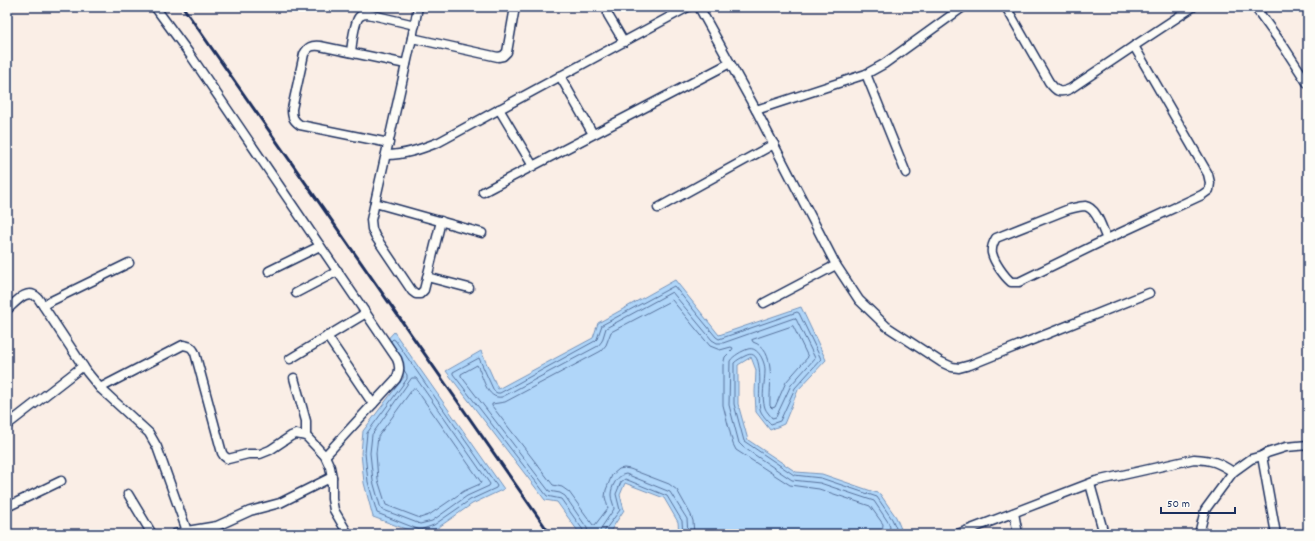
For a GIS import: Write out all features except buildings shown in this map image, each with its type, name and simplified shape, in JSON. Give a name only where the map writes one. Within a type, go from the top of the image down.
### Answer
[{"type":"street","points":[[156,7],[338,271],[397,359],[400,366],[396,379],[325,456]]},
{"type":"street","points":[[418,7],[371,220],[372,229],[375,236],[412,291],[416,294],[420,294],[424,290],[441,221]]},
{"type":"street","points":[[412,38],[498,57],[503,56],[507,52],[515,7]]},
{"type":"street","points":[[608,7],[608,15],[624,42]]},
{"type":"street","points":[[386,154],[397,155],[439,142],[688,7]]},
{"type":"street","points":[[699,7],[756,110],[836,265],[859,300],[886,326],[941,362],[952,367],[959,368],[970,365],[1149,293]]},
{"type":"street","points":[[756,110],[866,74],[884,64],[963,7]]},
{"type":"street","points":[[1006,7],[1049,82],[1056,90],[1062,92],[1070,89],[1193,7]]},
{"type":"street","points":[[1255,7],[1284,47],[1308,84]]},
{"type":"street","points":[[351,52],[357,22],[362,14],[368,14],[415,25]]},
{"type":"street","points":[[389,143],[300,125],[294,121],[292,109],[304,54],[308,47],[320,46],[406,64]]},
{"type":"street","points":[[1107,239],[1094,211],[1087,206],[1080,206],[996,238],[992,244],[992,253],[1004,276],[1011,282],[1019,282],[1202,195],[1209,190],[1210,183],[1208,174],[1134,46]]},
{"type":"street","points":[[483,192],[730,63]]},
{"type":"street","points":[[866,74],[906,173]]},
{"type":"street","points":[[560,76],[593,134]]},
{"type":"street","points":[[499,109],[533,166]]},
{"type":"street","points":[[658,208],[774,144]]},
{"type":"street","points":[[375,203],[482,233]]},
{"type":"street","points":[[269,271],[320,246]]},
{"type":"street","points":[[43,305],[129,263]]},
{"type":"street","points":[[764,302],[836,265]]},
{"type":"street","points":[[296,293],[338,271]]},
{"type":"street","points":[[427,277],[469,288]]},
{"type":"street","points":[[7,310],[23,296],[29,293],[34,294],[93,380],[149,432],[158,448],[187,531]]},
{"type":"street","points":[[290,359],[366,313]]},
{"type":"street","points":[[327,336],[373,404]]},
{"type":"street","points":[[100,388],[184,345],[189,346],[195,353],[224,456],[228,459],[248,454],[260,454],[270,450],[296,434],[306,436],[325,456],[330,466],[334,510],[348,534]]},
{"type":"street","points":[[7,425],[83,366]]},
{"type":"street","points":[[294,378],[306,421],[306,436]]},
{"type":"street","points":[[1199,534],[1205,510],[1233,472],[1251,459],[1267,453],[1286,447],[1308,445]]},
{"type":"street","points":[[1262,456],[1276,534]]},
{"type":"street","points":[[958,534],[1090,484],[1194,459],[1208,460],[1233,472]]},
{"type":"street","points":[[176,534],[217,526],[250,511],[280,503],[332,477]]},
{"type":"street","points":[[7,507],[61,482]]},
{"type":"street","points":[[1090,484],[1104,534]]},
{"type":"street","points":[[128,494],[152,534]]},
{"type":"street","points":[[1014,513],[1018,534]]},
{"type":"street","points":[[213,534],[217,526]]},
{"type":"water","points":[[675,280],[719,335],[801,307],[826,360],[798,390],[784,424],[770,430],[756,412],[756,370],[751,357],[738,365],[738,404],[748,440],[796,472],[822,474],[880,494],[896,517],[901,529],[896,534],[679,534],[678,522],[664,498],[625,483],[620,495],[624,510],[611,530],[606,534],[580,534],[557,502],[545,500],[446,371],[481,351],[498,389],[593,338],[598,323]]},
{"type":"water","points":[[394,332],[504,489],[472,504],[436,529],[419,534],[373,517],[364,483],[361,453],[363,431],[404,377],[383,344]]},
{"type":"railway","points":[[183,7],[550,534]]}]
